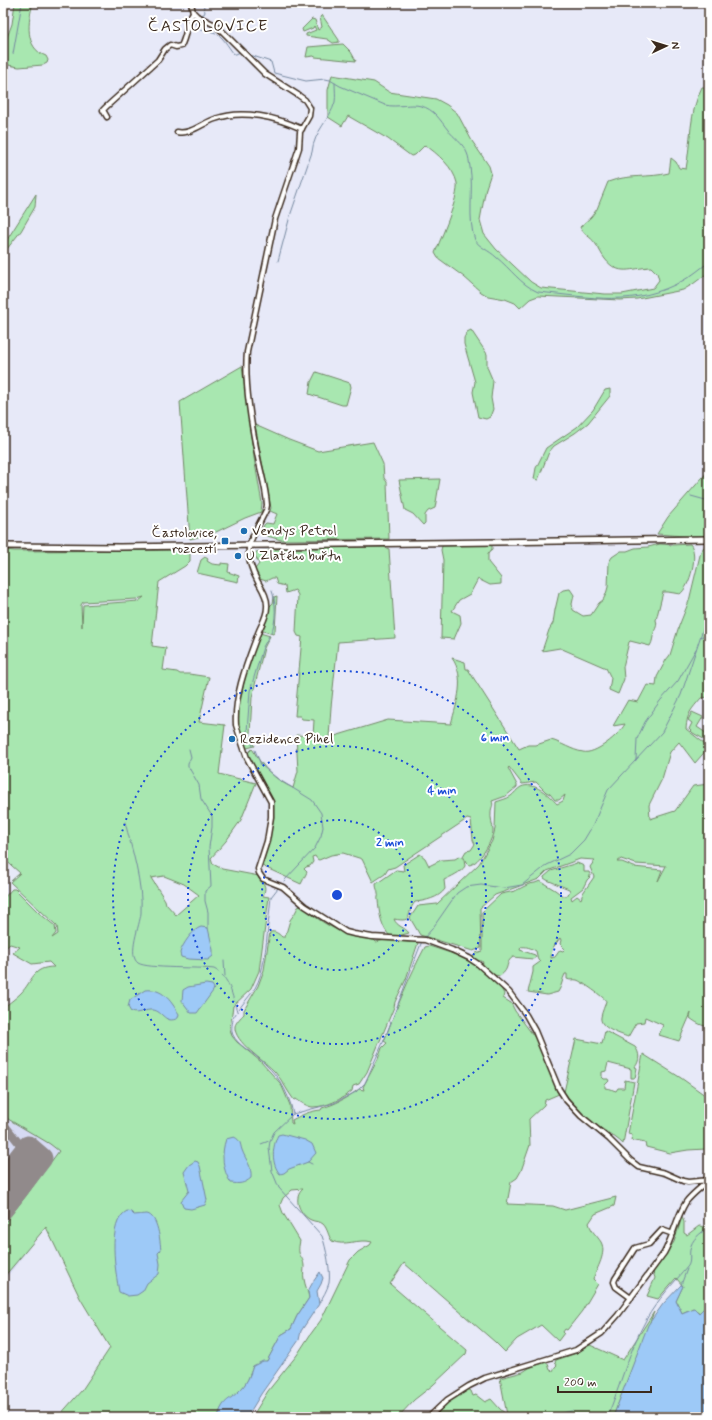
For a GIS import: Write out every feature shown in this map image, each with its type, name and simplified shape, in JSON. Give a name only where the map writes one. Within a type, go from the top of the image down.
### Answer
[{"type":"main road","points":[[3,546],[112,547],[709,539]]},
{"type":"street","points":[[191,3],[193,12],[197,16],[215,25],[272,79],[305,100],[310,108],[308,119],[302,129],[299,148],[275,219],[247,352],[246,366],[247,384],[257,453],[267,505],[250,544],[250,559],[252,570],[268,605],[265,618],[258,632],[246,667],[237,701],[236,725],[247,758],[271,802],[271,817],[267,841],[258,864],[258,873],[263,879],[283,887],[306,906],[346,932],[372,937],[426,940],[464,955],[478,964],[509,992],[526,1015],[535,1031],[559,1089],[566,1100],[581,1116],[609,1139],[630,1160],[640,1167],[665,1173],[688,1182],[709,1180]]},
{"type":"street","points":[[107,118],[103,110],[106,107],[158,60],[170,45],[176,47],[181,46],[185,39],[186,28],[193,12]]},
{"type":"street","points":[[177,132],[181,133],[190,131],[225,116],[251,114],[287,122],[302,129]]},
{"type":"street","points":[[428,1417],[447,1400],[485,1378],[576,1350],[608,1328],[664,1253],[687,1201],[709,1180]]},
{"type":"street","points":[[631,1298],[616,1287],[614,1282],[615,1279],[636,1248],[649,1244],[662,1230],[673,1234]]},
{"type":"shaded area","points":[[3,1103],[61,1152],[46,1226],[3,1282]]},
{"type":"green space","points":[[15,3],[33,3],[29,33],[34,47],[46,56],[48,60],[47,63],[43,65],[19,67],[3,64],[3,48],[12,24]]},
{"type":"green space","points":[[322,15],[339,42],[333,43],[327,39],[306,36],[306,34],[316,30],[314,26],[313,28],[303,32],[302,29],[312,19],[315,20],[318,30],[322,27],[320,17]]},
{"type":"green space","points":[[343,44],[351,52],[356,61],[314,56],[306,57],[308,47]]},
{"type":"green space","points":[[332,75],[374,82],[389,92],[436,99],[457,113],[472,141],[489,166],[491,173],[486,188],[480,220],[484,234],[496,249],[531,282],[541,288],[605,294],[622,294],[653,288],[659,280],[657,273],[651,267],[626,270],[615,268],[610,265],[595,243],[583,232],[580,227],[597,209],[608,182],[623,178],[669,173],[671,158],[676,162],[679,168],[686,169],[695,107],[702,87],[704,87],[709,91],[709,272],[683,290],[637,299],[620,300],[538,296],[530,299],[520,308],[515,303],[505,299],[488,296],[438,258],[435,253],[449,218],[457,190],[455,177],[449,166],[435,152],[425,145],[415,155],[411,156],[388,139],[348,116],[342,126],[328,117],[328,90]]},
{"type":"green space","points":[[36,194],[35,207],[21,231],[3,254],[3,246]]},
{"type":"green space","points":[[471,330],[487,354],[487,367],[493,381],[491,398],[493,409],[490,417],[486,419],[478,417],[473,392],[475,382],[464,344],[464,338],[467,332]]},
{"type":"green space","points":[[242,366],[254,458],[262,503],[261,512],[214,533],[190,539],[180,402]]},
{"type":"green space","points":[[316,372],[350,383],[351,387],[346,405],[309,394],[311,382]]},
{"type":"green space","points":[[610,389],[610,396],[588,423],[554,446],[549,452],[538,480],[534,479],[536,468],[546,448],[577,427],[593,410],[605,390]]},
{"type":"green space","points":[[255,425],[318,451],[373,442],[383,464],[384,478],[387,482],[389,539],[281,540],[260,534],[266,523],[273,524],[277,514],[270,511],[271,508]]},
{"type":"green space","points":[[709,470],[709,536],[657,534],[668,517]]},
{"type":"green space","points":[[440,479],[435,508],[428,511],[425,515],[425,523],[423,525],[413,514],[405,510],[399,480]]},
{"type":"green space","points":[[709,542],[709,697],[701,698],[692,709],[687,719],[686,729],[709,747],[695,763],[679,742],[670,752],[662,779],[649,805],[650,819],[675,811],[693,786],[709,784],[709,1026],[702,1025],[692,1020],[690,1018],[691,1013],[679,1041],[659,1035],[663,1025],[645,1017],[644,1022],[636,1023],[628,1037],[611,1030],[601,1021],[606,1001],[605,999],[579,981],[567,979],[567,974],[565,974],[558,992],[547,995],[528,992],[533,967],[540,962],[536,951],[527,947],[521,947],[520,950],[535,955],[536,957],[533,959],[513,957],[510,959],[505,970],[500,976],[494,975],[482,966],[482,961],[477,961],[472,958],[476,953],[482,951],[482,912],[501,894],[515,891],[529,884],[540,881],[563,896],[567,896],[570,891],[569,889],[547,880],[544,877],[551,871],[577,863],[584,866],[584,872],[589,872],[590,874],[590,877],[583,888],[571,897],[572,900],[577,896],[581,899],[583,893],[594,877],[590,867],[595,860],[580,859],[547,871],[539,879],[495,895],[480,908],[481,948],[473,951],[420,935],[410,918],[418,906],[437,904],[479,864],[492,841],[495,829],[496,802],[506,799],[521,787],[526,786],[536,787],[557,804],[563,801],[565,795],[559,800],[555,800],[536,782],[522,784],[509,767],[508,768],[517,787],[506,796],[492,801],[493,804],[491,814],[493,831],[491,840],[485,851],[473,864],[469,865],[463,856],[466,851],[471,850],[475,844],[473,840],[471,820],[467,819],[395,867],[388,869],[385,874],[373,882],[362,859],[343,853],[331,855],[319,860],[315,856],[312,857],[313,862],[310,866],[304,869],[307,872],[301,884],[260,865],[273,803],[247,757],[248,753],[252,749],[261,762],[275,777],[293,788],[298,771],[296,735],[313,736],[314,720],[302,719],[300,716],[295,716],[302,637],[298,636],[296,632],[298,595],[295,590],[286,593],[285,586],[277,584],[275,578],[266,581],[260,579],[255,572],[255,569],[259,564],[255,555],[256,552],[287,548],[384,547],[389,549],[395,638],[338,642],[329,737],[388,720],[451,724],[459,690],[459,674],[452,658],[465,662],[466,669],[468,669],[519,749],[528,745],[536,745],[551,740],[574,750],[588,752],[606,743],[622,728],[625,724],[613,726],[628,700],[638,702],[647,685],[656,686],[657,677],[670,655],[689,601],[701,551]],"holes":[[[621,859],[636,864],[666,866],[658,881],[662,870],[634,867],[622,862],[617,862]],[[560,938],[560,944],[565,949],[563,951],[560,950],[555,957],[551,958],[552,949]]]},
{"type":"green space","points":[[492,544],[492,549],[488,554],[488,562],[501,578],[501,584],[490,585],[478,579],[470,594],[459,600],[452,611],[460,615],[461,623],[454,639],[441,638],[442,546]]},
{"type":"green space","points":[[660,544],[690,544],[693,548],[694,555],[692,570],[684,590],[680,594],[663,592],[656,620],[657,625],[650,646],[629,642],[623,667],[624,679],[618,694],[609,690],[611,678],[606,668],[560,648],[542,651],[553,623],[559,593],[563,590],[570,589],[574,595],[572,604],[573,610],[583,616],[591,615],[606,594],[608,587],[609,562],[612,557],[621,551]]},
{"type":"green space","points":[[3,550],[185,550],[190,554],[190,561],[185,566],[159,582],[152,646],[166,648],[163,670],[177,672],[180,674],[209,677],[199,722],[225,725],[219,774],[256,783],[241,820],[226,841],[211,858],[213,864],[222,869],[259,876],[259,879],[265,887],[263,896],[269,897],[259,971],[251,989],[233,1006],[230,1029],[232,1036],[260,1061],[281,1084],[290,1105],[291,1123],[293,1124],[292,1120],[299,1116],[309,1112],[321,1110],[322,1108],[346,1098],[359,1089],[364,1090],[363,1087],[378,1059],[382,1048],[387,1043],[384,1041],[393,1017],[408,981],[425,947],[429,946],[466,958],[477,965],[500,986],[504,994],[503,998],[511,1003],[515,1011],[536,1039],[559,1094],[545,1100],[544,1105],[529,1119],[530,1145],[521,1171],[517,1178],[511,1182],[507,1204],[553,1206],[565,1210],[616,1197],[614,1206],[595,1214],[589,1223],[591,1229],[603,1246],[601,1260],[593,1279],[598,1284],[582,1311],[567,1330],[565,1329],[558,1341],[541,1325],[517,1339],[505,1352],[404,1263],[390,1284],[467,1350],[466,1354],[433,1385],[414,1400],[398,1417],[252,1417],[268,1391],[297,1355],[321,1320],[350,1260],[372,1242],[362,1241],[337,1243],[332,1241],[323,1224],[307,1218],[301,1210],[298,1197],[303,1189],[292,1190],[283,1198],[280,1205],[283,1213],[300,1241],[299,1253],[304,1266],[305,1284],[309,1298],[297,1316],[291,1329],[281,1335],[267,1361],[253,1366],[245,1385],[224,1404],[218,1417],[58,1417],[82,1390],[110,1348],[80,1298],[46,1227],[3,1278],[3,1225],[59,1151],[3,1116],[3,1008],[21,993],[37,972],[41,969],[54,967],[49,962],[32,964],[13,953],[20,947],[10,944],[3,950],[3,899],[12,889],[15,889],[39,913],[55,926],[56,933],[52,938],[58,934],[57,926],[10,882],[20,873],[3,858]],"holes":[[[144,597],[139,601],[83,605],[82,627],[81,605],[83,602],[137,599]],[[164,876],[184,884],[199,895],[176,915],[166,904],[151,878]]]},
{"type":"green space","points":[[205,557],[208,559],[207,561],[212,564],[229,564],[228,572],[239,576],[238,582],[197,573],[201,560]]},
{"type":"green space","points":[[277,596],[275,631],[273,634],[263,631],[262,628],[269,607],[273,603],[274,597]]},
{"type":"green space","points":[[260,633],[270,636],[264,648],[252,697],[250,734],[255,746],[247,748],[245,747],[237,721],[239,704],[247,669]]},
{"type":"green space","points":[[692,712],[703,717],[697,727],[709,735],[709,742],[689,729],[692,723],[688,720]]},
{"type":"green space","points":[[420,854],[425,858],[429,866],[441,860],[455,859],[460,856],[464,859],[465,866],[459,872],[444,880],[445,889],[439,895],[427,900],[415,902],[407,919],[394,919],[397,924],[409,933],[391,937],[381,920],[376,884],[396,870],[404,871],[403,865]]},
{"type":"green space","points":[[301,906],[312,915],[336,930],[353,936],[371,938],[376,942],[385,940],[410,942],[416,940],[418,943],[406,979],[395,1002],[367,1072],[359,1084],[353,1086],[352,1091],[348,1094],[339,1100],[318,1107],[309,1106],[296,1099],[294,1100],[275,1072],[244,1045],[236,1032],[235,1026],[237,1021],[244,1014],[244,1010],[258,986],[264,970],[270,932],[278,933],[282,937],[285,937],[290,920],[298,907]]},
{"type":"green space","points":[[605,1031],[635,1047],[639,1054],[639,1060],[635,1067],[637,1068],[635,1078],[631,1078],[631,1069],[608,1063],[606,1071],[602,1072],[602,1077],[604,1079],[608,1079],[609,1081],[605,1085],[605,1088],[616,1091],[618,1088],[624,1088],[625,1080],[634,1082],[623,1144],[585,1117],[564,1092],[576,1039],[602,1044]]},
{"type":"green space","points":[[643,1054],[709,1098],[709,1124],[706,1127],[708,1133],[708,1143],[706,1149],[670,1153],[646,1147],[645,1143],[631,1140],[632,1135],[628,1134]]},
{"type":"green space","points":[[682,1217],[684,1222],[684,1233],[687,1235],[699,1226],[709,1227],[709,1242],[706,1247],[709,1250],[709,1309],[700,1313],[693,1308],[682,1313],[676,1301],[683,1286],[676,1278],[658,1299],[647,1296],[655,1278],[653,1272],[674,1242]]},
{"type":"green space","points":[[654,1312],[613,1417],[434,1417],[447,1403],[468,1389],[471,1391],[473,1396],[476,1395],[485,1402],[491,1399],[507,1415],[500,1378],[523,1372],[545,1362],[548,1364],[550,1370],[553,1371],[557,1365],[555,1362],[556,1360],[577,1353],[590,1345],[623,1360]]},
{"type":"water","points":[[201,927],[208,928],[213,956],[208,960],[188,959],[181,957],[180,953],[185,942],[191,934]]},
{"type":"water","points":[[206,984],[212,985],[214,988],[213,991],[197,1013],[191,1013],[182,1001],[183,990],[188,987]]},
{"type":"water","points":[[145,990],[157,991],[165,996],[179,1014],[178,1018],[170,1020],[153,1010],[136,1013],[131,1012],[128,1007],[130,1000]]},
{"type":"water","points":[[282,1134],[305,1140],[312,1144],[316,1153],[308,1162],[280,1174],[275,1165],[273,1155],[278,1135]]},
{"type":"water","points":[[234,1137],[240,1142],[251,1170],[251,1178],[241,1183],[231,1183],[226,1173],[223,1161],[223,1150],[226,1139]]},
{"type":"water","points":[[195,1161],[198,1162],[200,1166],[207,1200],[205,1205],[191,1209],[184,1208],[181,1201],[189,1191],[184,1172],[189,1165]]},
{"type":"water","points":[[127,1211],[134,1215],[147,1214],[154,1219],[158,1229],[161,1250],[158,1253],[160,1264],[159,1274],[147,1283],[143,1291],[137,1295],[128,1296],[119,1292],[114,1248],[116,1226],[121,1217]]},
{"type":"water","points":[[320,1272],[323,1278],[317,1291],[319,1304],[301,1331],[299,1340],[261,1394],[247,1417],[218,1417],[226,1401],[242,1388],[253,1366],[263,1361],[267,1361],[281,1335],[291,1329],[297,1316],[309,1298],[308,1291]]},
{"type":"water","points":[[681,1285],[683,1286],[676,1301],[682,1313],[694,1308],[699,1313],[704,1308],[709,1309],[709,1417],[613,1417],[648,1325],[663,1304]]},
{"type":"waterway","points":[[13,54],[22,3]]},
{"type":"waterway","points":[[200,15],[204,14],[205,12],[203,3]]},
{"type":"waterway","points":[[197,19],[195,24],[197,29],[216,33],[222,38],[234,54],[240,52]]},
{"type":"waterway","points":[[245,51],[250,55],[271,62],[274,73],[306,81],[325,79],[330,80],[340,86],[385,105],[417,105],[426,107],[433,112],[463,146],[468,155],[471,176],[471,223],[475,240],[479,245],[494,255],[521,281],[538,292],[595,298],[630,297],[648,294],[666,289],[684,280],[709,262]]},
{"type":"waterway","points":[[278,261],[290,216],[312,152],[313,145],[335,102],[335,83]]},
{"type":"waterway","points":[[691,496],[709,501]]},
{"type":"waterway","points":[[271,632],[275,612],[272,591]]},
{"type":"waterway","points":[[424,938],[457,893],[466,887],[481,885],[504,888],[522,885],[547,865],[570,854],[584,840],[593,825],[608,790],[662,732],[681,695],[709,611]]},
{"type":"waterway","points":[[701,637],[709,633]]},
{"type":"waterway","points":[[253,746],[247,732],[250,691],[263,647],[269,636]]},
{"type":"waterway","points":[[636,760],[637,739],[645,722],[660,701],[678,681],[696,649]]},
{"type":"waterway","points":[[189,749],[191,757],[188,766],[199,785],[201,799],[212,816],[209,847],[211,886],[205,891],[205,901],[208,912],[208,928]]},
{"type":"waterway","points":[[255,750],[261,765],[278,779],[312,800],[321,813],[323,827],[321,836],[315,848],[284,881]]},
{"type":"waterway","points":[[125,822],[136,867],[141,902],[141,913],[134,947],[135,959],[138,963],[143,965],[214,969],[224,977],[230,987],[237,1011]]},
{"type":"waterway","points":[[268,926],[271,897],[278,888]]},
{"type":"waterway","points":[[233,1018],[255,988],[261,975],[268,928]]},
{"type":"waterway","points":[[319,1303],[329,1283],[328,1259],[324,1241],[322,1236],[279,1188],[272,1171],[269,1148],[270,1141],[274,1132],[293,1114],[334,1103],[356,1092],[365,1083],[385,1038],[422,941]]},
{"type":"waterway","points":[[224,961],[225,976]]},
{"type":"waterway","points":[[233,1020],[232,1031],[235,1039],[265,1063],[276,1076],[285,1090],[293,1114]]},
{"type":"waterway","points":[[261,1144],[269,1141]]},
{"type":"waterway","points":[[308,1162],[312,1164]]},
{"type":"waterway","points":[[607,1417],[640,1331],[660,1299],[688,1266],[691,1246],[694,1239],[709,1227]]},
{"type":"waterway","points":[[681,1285],[687,1269]]},
{"type":"waterway","points":[[543,1417],[572,1411]]},
{"type":"taxiway","points":[[3,1123],[30,1157]]},
{"type":"runway","points":[[3,1178],[28,1146],[42,1158],[3,1209]]},
{"type":"place","name":"Vendys Petrol","points":[[244,531]]},
{"type":"place","name":"Častolovice, rozcestí","points":[[225,541]]},
{"type":"place","name":"U Zlatého buřtu","points":[[238,556]]},
{"type":"place","name":"Rezidence Pihel","points":[[232,739]]},
{"type":"district","name":"ČASTOLOVICE","points":[[208,26]]}]
